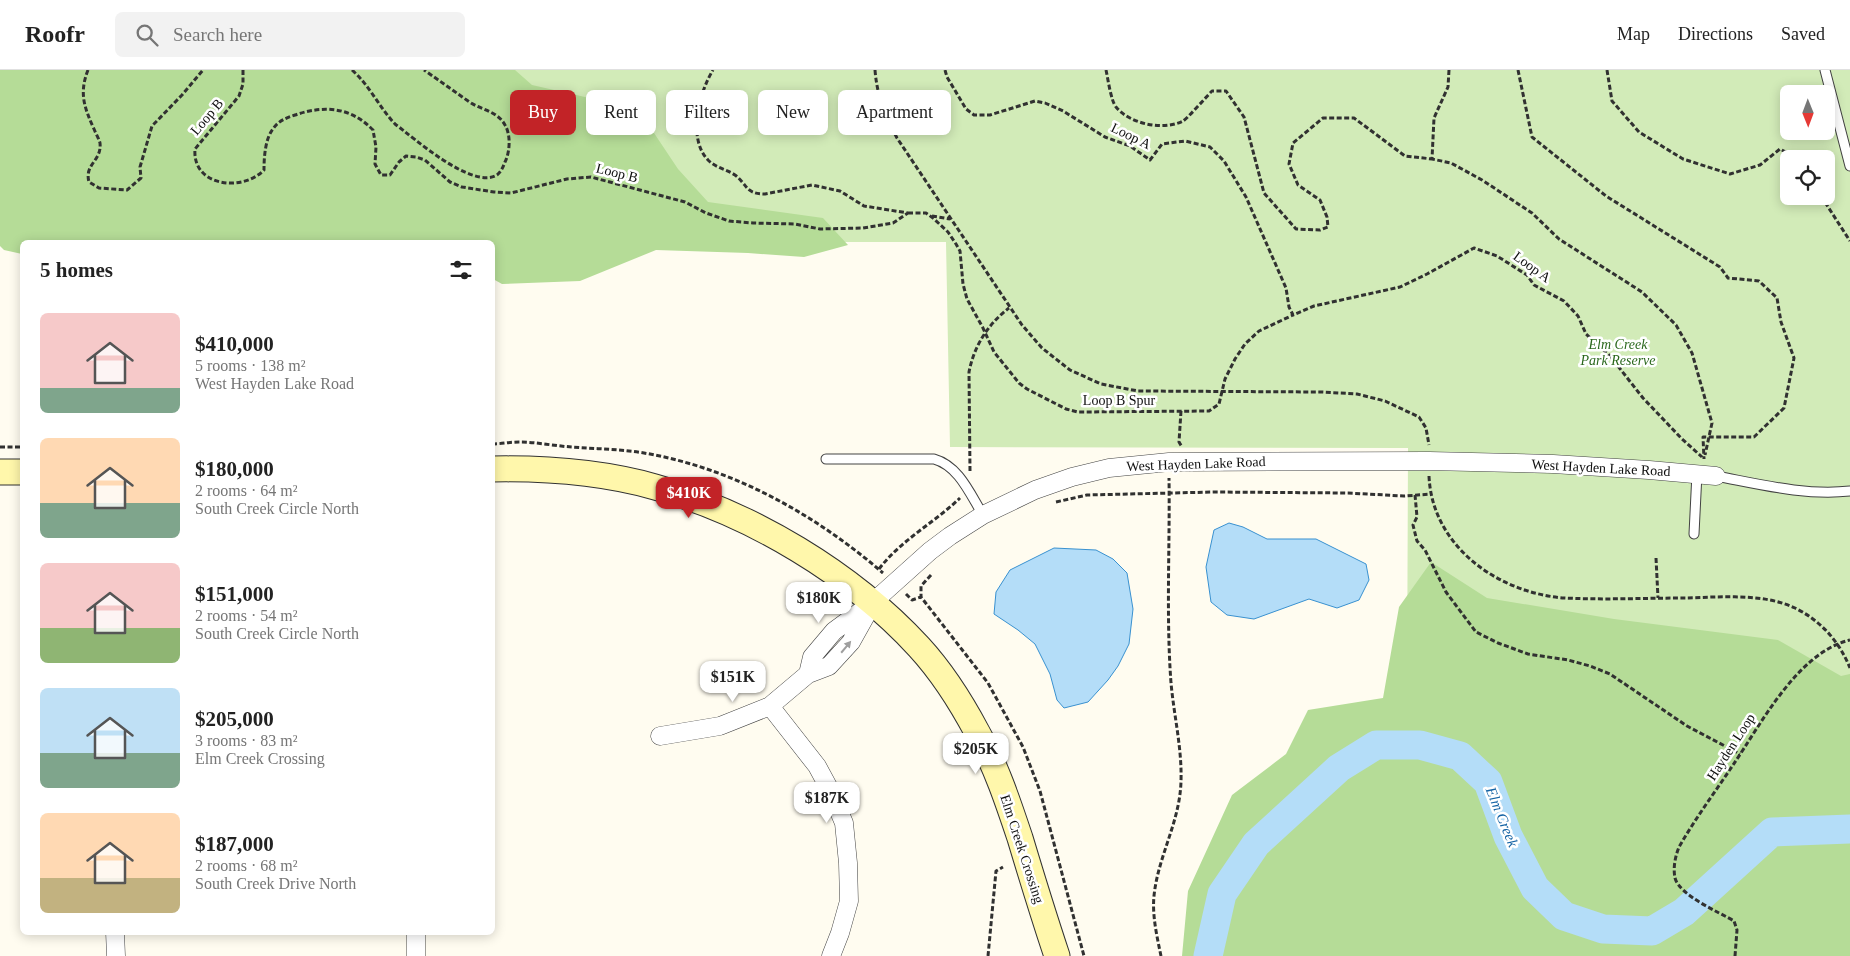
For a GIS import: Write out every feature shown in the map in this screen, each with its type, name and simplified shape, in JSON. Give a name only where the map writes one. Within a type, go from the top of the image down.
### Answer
[{"type":"main road","points":[[495,469],[545,469],[600,475],[647,485],[684,496],[738,518],[778,539],[837,576],[872,603]]},
{"type":"main road","points":[[0,472],[20,472]]},
{"type":"main road","name":"Elm Creek Crossing","points":[[872,603],[903,631],[936,667],[951,687],[978,732],[1010,807],[1057,956]]},
{"type":"street","name":"West Hayden Lake Road","points":[[770,706],[808,674],[812,658],[834,631],[872,603],[930,551],[950,536],[983,515],[1035,490],[1072,477],[1109,468],[1176,462],[1439,461],[1700,466],[1716,476]]},
{"type":"street","points":[[660,736],[720,726],[770,706],[817,766],[844,822],[848,863],[849,901],[831,956]]},
{"type":"street","points":[[114,935],[116,956]]},
{"type":"street","points":[[416,935],[416,956]]},
{"type":"lane","points":[[1825,70],[1850,166]]},
{"type":"lane","points":[[826,459],[934,459],[945,462],[952,467],[983,515]]},
{"type":"lane","points":[[1694,534],[1700,466]]},
{"type":"lane","name":"West Hayden Lake Road","points":[[1716,476],[1799,490],[1824,492],[1850,491]]},
{"type":"path","points":[[88,70],[83,83],[83,99],[100,142],[100,154],[88,169],[89,182],[99,188],[122,190],[128,190],[141,178],[140,167],[152,126],[203,70]]},
{"type":"path","name":"Loop B","points":[[243,70],[243,84],[239,96],[195,149],[194,158],[198,168],[207,177],[218,182],[238,182],[257,178],[264,170],[264,157],[271,131],[277,124],[302,112],[327,108],[354,115],[373,130],[376,147],[375,164],[377,171],[385,176],[390,175],[406,156],[425,160],[450,182],[475,190],[511,193],[568,179],[591,177],[685,202],[706,213],[736,222],[795,224],[820,228],[851,229],[893,223],[908,213]]},
{"type":"path","points":[[352,70],[371,90],[382,109],[395,124],[458,169],[480,177],[496,176],[507,159],[509,146],[506,125],[497,115],[473,104],[424,70]]},
{"type":"path","points":[[713,70],[696,116],[696,128],[704,155],[716,167],[737,176],[745,188],[758,194],[765,194],[805,186],[820,186],[840,191],[864,206],[908,213],[917,212],[950,220]]},
{"type":"path","points":[[875,70],[878,93],[897,138],[1009,308],[1032,338],[1066,367],[1095,382],[1111,387],[1138,391],[1322,392],[1358,394],[1385,401],[1412,413],[1424,422],[1430,451]]},
{"type":"path","name":"Loop A","points":[[945,70],[947,77],[966,109],[974,114],[990,115],[1036,101],[1062,110],[1105,137],[1130,146],[1150,160],[1162,144],[1185,141],[1210,147],[1224,161],[1246,198],[1286,288],[1289,307],[1293,315],[1314,306],[1400,287],[1474,248],[1497,256],[1527,275],[1534,285],[1564,300],[1578,316],[1586,334],[1610,356],[1644,398],[1682,439],[1700,466]]},
{"type":"path","points":[[1106,70],[1115,106],[1136,122],[1160,126],[1184,121],[1212,91],[1226,91],[1244,117],[1264,193],[1296,229],[1320,230],[1328,227],[1327,217],[1320,200],[1298,185],[1288,164],[1293,143],[1323,118],[1354,118],[1405,156],[1451,163],[1482,180],[1532,213],[1560,239],[1642,292],[1676,325],[1692,353],[1712,423],[1700,466]]},
{"type":"path","points":[[1432,159],[1434,118],[1448,87],[1449,70]]},
{"type":"path","points":[[1518,70],[1532,137],[1606,196],[1720,267],[1728,278],[1759,281],[1777,298],[1781,322],[1794,358],[1784,408],[1754,436],[1709,437]]},
{"type":"path","points":[[1607,70],[1612,101],[1639,132],[1683,159],[1730,174],[1760,165],[1780,149],[1782,150]]},
{"type":"path","points":[[1827,205],[1850,241]]},
{"type":"path","name":"Loop B Spur","points":[[930,216],[948,232],[960,250],[963,284],[967,299],[994,352],[1027,390],[1066,409],[1088,413],[1204,412],[1219,404],[1222,392]]},
{"type":"path","points":[[878,569],[906,541],[948,510],[962,496],[970,473],[969,372],[972,358],[985,333],[999,316],[1009,308]]},
{"type":"path","points":[[1222,392],[1225,379],[1234,359],[1245,344],[1259,331],[1293,315]]},
{"type":"path","points":[[1161,956],[1155,920],[1154,898],[1158,871],[1180,801],[1181,780],[1171,675],[1170,494],[1176,462],[1183,449],[1179,442],[1182,411]]},
{"type":"path","points":[[0,447],[20,447]]},
{"type":"path","points":[[1428,470],[1432,494],[1440,519],[1451,538],[1460,550],[1478,566],[1511,586],[1532,594],[1579,599],[1734,597],[1779,602],[1809,616],[1828,632],[1838,644],[1850,668]]},
{"type":"path","points":[[1051,504],[1087,495],[1281,492],[1432,494]]},
{"type":"path","points":[[1416,495],[1417,517],[1414,525],[1417,541],[1426,550],[1446,592],[1476,632],[1498,643],[1528,654],[1568,660],[1610,674],[1687,726],[1740,754]]},
{"type":"path","points":[[1656,558],[1658,598]]},
{"type":"path","points":[[934,572],[921,586],[921,598],[988,684],[1023,747],[1040,791],[1084,956]]},
{"type":"path","points":[[912,600],[921,598]]},
{"type":"path","name":"Hayden Loop","points":[[1735,956],[1737,925],[1734,921],[1684,892],[1676,879],[1674,860],[1679,847],[1757,727],[1788,684],[1819,654],[1850,640]]},
{"type":"path","points":[[988,956],[996,871],[1003,867]]},
{"type":"green space","name":"Elm Creek Park Reserve","points":[[0,70],[1850,70],[1850,956],[1406,956],[1408,448],[950,447],[946,242],[22,240]]},
{"type":"green space","points":[[0,70],[515,70],[532,85],[554,90],[510,90],[510,135],[576,135],[576,95],[586,97],[586,135],[655,135],[678,169],[708,202],[823,218],[848,245],[804,257],[656,250],[580,281],[502,284],[495,280],[495,240],[20,240],[20,254],[4,250],[0,246]]},
{"type":"green space","points":[[1431,562],[1487,598],[1614,619],[1778,640],[1841,676],[1850,674],[1850,956],[1182,956],[1188,891],[1232,795],[1286,754],[1308,710],[1383,698],[1399,607]]},
{"type":"water","points":[[1229,523],[1243,527],[1267,539],[1316,539],[1366,564],[1369,580],[1359,600],[1337,608],[1309,599],[1254,619],[1227,615],[1211,602],[1206,567],[1214,530]]},
{"type":"water","points":[[1054,548],[1096,550],[1113,559],[1127,573],[1133,609],[1129,644],[1118,666],[1088,702],[1064,708],[1057,700],[1050,674],[1035,644],[994,614],[996,592],[1010,570]]},
{"type":"waterway","name":"Elm Creek","points":[[1208,956],[1222,894],[1256,844],[1339,768],[1376,745],[1420,745],[1460,756],[1488,782],[1508,836],[1535,888],[1564,916],[1603,929],[1652,931],[1684,912],[1772,832],[1850,829]]}]
